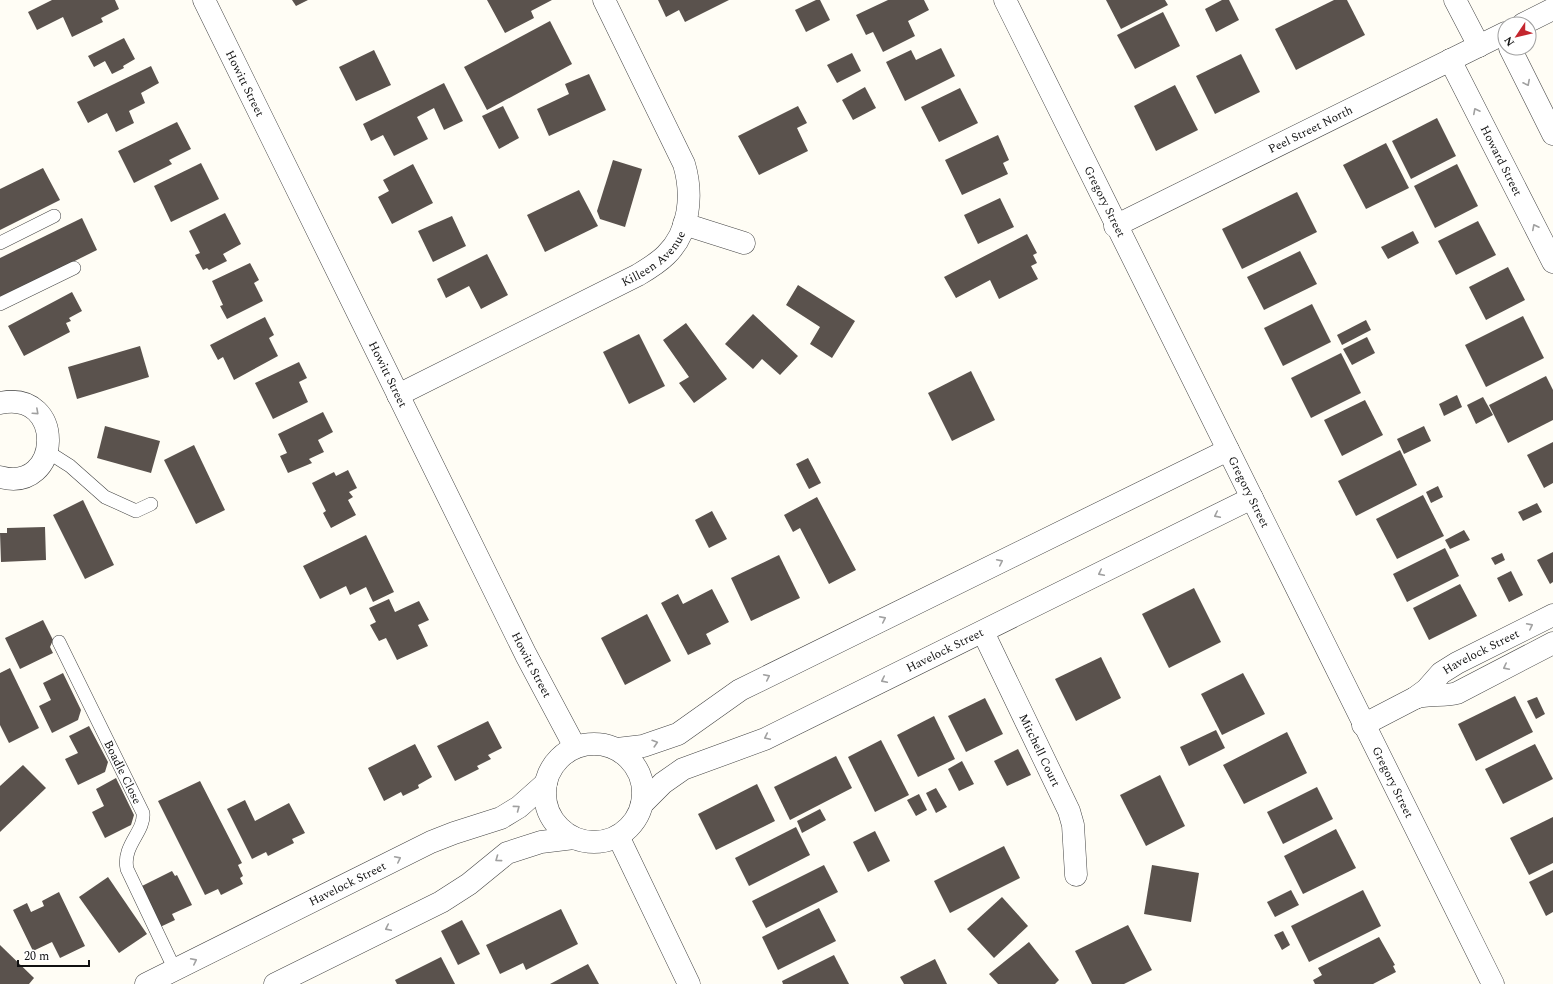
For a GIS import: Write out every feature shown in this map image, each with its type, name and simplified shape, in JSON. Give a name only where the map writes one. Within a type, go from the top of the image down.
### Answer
[{"type":"street","name":"Howitt Street","points":[[204,0],[526,655],[575,747]]},
{"type":"street","name":"Killeen Avenue","points":[[398,396],[638,275],[667,254],[676,242],[684,224],[689,192],[684,164],[604,0]]},
{"type":"street","name":"Gregory Street","points":[[1005,0],[1493,984]]},
{"type":"street","points":[[1455,0],[1479,46]]},
{"type":"street","points":[[1537,16],[1553,8]]},
{"type":"street","name":"Peel Street North","points":[[1116,226],[1450,60],[1479,46],[1497,41]]},
{"type":"street","points":[[1515,56],[1553,134]]},
{"type":"street","name":"Howard Street","points":[[1450,60],[1553,262]]},
{"type":"street","points":[[684,224],[744,243]]},
{"type":"street","points":[[0,403],[8,402],[23,404],[36,411],[48,430],[48,452],[38,468],[28,475],[16,479],[0,477]]},
{"type":"street","points":[[617,749],[643,746],[678,734],[740,690],[1228,450]]},
{"type":"street","name":"Havelock Street","points":[[642,804],[663,782],[683,769],[765,739],[1252,498]]},
{"type":"street","name":"Havelock Street","points":[[1364,725],[1415,698],[1426,690],[1441,673],[1456,663],[1553,615]]},
{"type":"street","name":"Mitchell Court","points":[[983,632],[1069,811],[1073,825],[1076,875]]},
{"type":"street","name":"Havelock Street","points":[[1415,698],[1424,695],[1448,695],[1457,693],[1553,643]]},
{"type":"street","points":[[275,984],[441,902],[469,884],[491,864],[507,853],[541,842],[574,838],[593,842],[606,841],[618,836],[634,823],[642,804],[644,790],[638,769],[629,757],[617,749],[596,743],[575,747],[559,758],[548,774],[546,783],[546,800],[551,815],[560,829],[574,838]]},
{"type":"street","name":"Havelock Street","points":[[146,984],[431,842],[501,818],[519,806],[546,783]]},
{"type":"street","points":[[618,836],[689,984]]},
{"type":"lane","points":[[0,243],[54,216]]},
{"type":"lane","points":[[0,304],[74,268]]},
{"type":"lane","points":[[48,452],[70,466],[105,497],[136,511],[151,504]]},
{"type":"lane","name":"Boadle Close","points":[[59,642],[143,813],[142,823],[128,850],[127,870],[174,970]]},
{"type":"building","points":[[52,0],[115,0],[119,9],[101,18],[103,22],[72,37],[63,17],[37,30],[28,12]]},
{"type":"building","points":[[292,0],[308,0],[296,6]]},
{"type":"building","points":[[487,0],[552,0],[531,11],[534,18],[505,33]]},
{"type":"building","points":[[658,0],[729,0],[685,22],[679,10],[666,17]]},
{"type":"building","points":[[816,0],[820,0],[830,20],[806,32],[795,10]]},
{"type":"building","points":[[888,0],[924,0],[929,10],[908,21],[915,36],[883,52],[873,32],[866,35],[856,15]]},
{"type":"building","points":[[1106,0],[1165,0],[1168,5],[1121,29]]},
{"type":"building","points":[[1222,0],[1229,0],[1239,20],[1216,32],[1205,9]]},
{"type":"building","points":[[1334,0],[1347,0],[1365,35],[1296,70],[1275,29]]},
{"type":"building","points":[[1163,12],[1180,46],[1135,69],[1117,35]]},
{"type":"building","points":[[550,21],[572,64],[487,110],[464,67]]},
{"type":"building","points":[[124,38],[135,59],[123,66],[124,68],[112,74],[105,61],[94,67],[88,56]]},
{"type":"building","points":[[941,48],[955,76],[905,101],[886,62],[911,50],[916,60]]},
{"type":"building","points":[[374,50],[391,85],[356,101],[339,67]]},
{"type":"building","points":[[852,53],[861,71],[837,83],[827,65]]},
{"type":"building","points":[[1241,54],[1260,92],[1215,114],[1196,76]]},
{"type":"building","points":[[151,66],[159,83],[141,93],[145,103],[129,111],[134,123],[116,132],[107,113],[88,123],[77,102]]},
{"type":"building","points":[[589,74],[606,110],[549,136],[537,109],[569,94],[565,84]]},
{"type":"building","points":[[444,83],[463,121],[444,130],[434,108],[417,117],[428,139],[394,156],[383,135],[371,141],[363,124]]},
{"type":"building","points":[[1175,85],[1198,130],[1156,151],[1134,106]]},
{"type":"building","points":[[865,87],[876,108],[853,120],[842,100]]},
{"type":"building","points":[[960,88],[978,123],[939,142],[921,107]]},
{"type":"building","points":[[503,106],[519,138],[499,149],[482,116]]},
{"type":"building","points":[[798,106],[807,123],[797,128],[808,151],[759,175],[738,136]]},
{"type":"building","points":[[1437,118],[1456,156],[1411,179],[1392,141]]},
{"type":"building","points":[[177,122],[191,149],[169,160],[172,164],[134,183],[118,151]]},
{"type":"building","points":[[998,135],[1009,160],[1003,163],[1008,174],[962,195],[945,160]]},
{"type":"building","points":[[1386,143],[1409,188],[1366,209],[1343,165]]},
{"type":"building","points":[[613,160],[642,169],[625,227],[600,219],[597,211]]},
{"type":"building","points":[[201,163],[219,199],[171,222],[154,186]]},
{"type":"building","points":[[413,164],[433,203],[392,224],[378,197],[389,191],[383,180]]},
{"type":"building","points":[[1457,164],[1478,206],[1435,228],[1414,186]]},
{"type":"building","points":[[43,168],[60,200],[0,230],[0,189]]},
{"type":"building","points":[[579,190],[598,226],[545,252],[527,215]]},
{"type":"building","points":[[1297,192],[1317,232],[1242,269],[1222,229]]},
{"type":"building","points":[[1000,198],[1014,227],[978,244],[964,215]]},
{"type":"building","points":[[225,213],[241,244],[223,254],[227,261],[209,270],[207,268],[203,270],[195,255],[200,253],[189,231]]},
{"type":"building","points":[[452,216],[466,246],[433,262],[418,231]]},
{"type":"building","points":[[82,218],[97,250],[0,298],[0,258]]},
{"type":"building","points":[[1478,221],[1496,255],[1456,275],[1438,241]]},
{"type":"building","points":[[1413,231],[1419,243],[1388,259],[1381,247]]},
{"type":"building","points":[[1027,234],[1037,253],[1033,255],[1037,263],[1031,266],[1038,279],[999,299],[990,280],[956,298],[944,277]]},
{"type":"building","points":[[1300,251],[1317,284],[1264,310],[1247,277]]},
{"type":"building","points":[[487,254],[508,295],[481,309],[469,286],[446,298],[437,279]]},
{"type":"building","points":[[250,263],[259,280],[254,283],[263,301],[227,319],[220,306],[223,305],[212,281]]},
{"type":"building","points":[[1508,267],[1525,300],[1486,320],[1469,287]]},
{"type":"building","points":[[798,285],[855,321],[832,358],[810,344],[820,327],[786,305]]},
{"type":"building","points":[[72,292],[82,311],[69,318],[71,321],[66,323],[70,332],[24,356],[8,326]]},
{"type":"building","points":[[1312,304],[1331,342],[1283,366],[1264,328]]},
{"type":"building","points":[[753,314],[798,356],[780,375],[762,359],[753,369],[725,344]]},
{"type":"building","points":[[1523,316],[1544,358],[1486,387],[1465,345]]},
{"type":"building","points":[[265,317],[274,335],[269,338],[278,356],[234,380],[223,357],[218,360],[210,345]]},
{"type":"building","points":[[1366,320],[1371,330],[1342,345],[1337,335]]},
{"type":"building","points":[[686,323],[727,379],[694,403],[679,383],[689,377],[663,340]]},
{"type":"building","points":[[639,334],[665,386],[629,404],[603,352]]},
{"type":"building","points":[[1367,337],[1375,353],[1352,365],[1343,349]]},
{"type":"building","points":[[140,346],[149,377],[77,399],[68,367]]},
{"type":"building","points":[[1341,353],[1361,393],[1311,418],[1291,378]]},
{"type":"building","points":[[299,362],[307,378],[299,382],[308,402],[273,419],[255,383]]},
{"type":"building","points":[[971,371],[995,420],[952,441],[928,393]]},
{"type":"building","points":[[1546,376],[1553,390],[1553,420],[1508,443],[1489,405]]},
{"type":"building","points":[[1457,395],[1462,407],[1444,416],[1439,404]]},
{"type":"building","points":[[1483,397],[1493,415],[1476,424],[1467,405]]},
{"type":"building","points":[[1365,400],[1383,435],[1342,456],[1324,420]]},
{"type":"building","points":[[323,412],[333,432],[318,440],[324,452],[309,459],[312,463],[288,473],[280,456],[287,453],[278,434]]},
{"type":"building","points":[[105,426],[160,441],[151,473],[97,458]]},
{"type":"building","points":[[1424,426],[1431,441],[1404,454],[1397,439]]},
{"type":"building","points":[[1553,442],[1553,483],[1544,488],[1527,455]]},
{"type":"building","points":[[194,445],[225,510],[196,524],[164,460]]},
{"type":"building","points":[[1400,450],[1417,485],[1356,516],[1338,481]]},
{"type":"building","points":[[808,458],[821,483],[809,489],[796,464]]},
{"type":"building","points":[[348,470],[357,488],[349,492],[353,497],[348,500],[356,515],[331,528],[323,513],[326,511],[312,483],[334,472],[336,476]]},
{"type":"building","points":[[1438,486],[1443,497],[1431,503],[1426,492]]},
{"type":"building","points":[[1423,495],[1444,536],[1397,559],[1376,519]]},
{"type":"building","points":[[817,497],[856,570],[829,584],[800,528],[793,532],[784,515]]},
{"type":"building","points":[[83,500],[114,565],[85,579],[53,515]]},
{"type":"building","points":[[1537,503],[1542,512],[1523,521],[1518,512]]},
{"type":"building","points":[[712,511],[727,539],[709,548],[695,520]]},
{"type":"building","points":[[45,527],[46,560],[1,562],[0,533],[7,533],[7,528]]},
{"type":"building","points":[[1464,530],[1470,540],[1450,549],[1445,540]]},
{"type":"building","points":[[366,535],[394,592],[373,602],[366,587],[350,595],[346,586],[320,599],[303,566]]},
{"type":"building","points":[[1445,548],[1459,576],[1407,602],[1393,574]]},
{"type":"building","points":[[1553,552],[1553,582],[1550,584],[1537,560]]},
{"type":"building","points":[[1502,553],[1505,560],[1495,565],[1491,558]]},
{"type":"building","points":[[779,555],[800,598],[751,621],[731,578]]},
{"type":"building","points":[[1511,571],[1523,595],[1509,602],[1497,578]]},
{"type":"building","points":[[1460,584],[1477,616],[1429,640],[1413,608]]},
{"type":"building","points":[[1194,588],[1221,642],[1169,668],[1142,614]]},
{"type":"building","points":[[712,589],[729,622],[706,634],[711,644],[688,655],[661,603],[678,594],[683,604]]},
{"type":"building","points":[[389,599],[395,612],[419,601],[429,620],[418,625],[428,646],[397,660],[386,638],[379,641],[370,625],[376,622],[369,608]]},
{"type":"building","points":[[647,614],[671,661],[625,685],[601,638]]},
{"type":"building","points":[[43,620],[53,640],[50,647],[53,653],[20,669],[5,638]]},
{"type":"building","points":[[1101,657],[1121,698],[1076,721],[1055,679]]},
{"type":"building","points":[[10,668],[39,728],[9,743],[0,725],[0,673]]},
{"type":"building","points":[[63,673],[81,710],[78,720],[52,733],[39,706],[51,700],[43,683]]},
{"type":"building","points":[[1243,673],[1265,714],[1222,735],[1201,694]]},
{"type":"building","points":[[1515,696],[1533,732],[1476,761],[1458,724]]},
{"type":"building","points":[[1537,697],[1545,714],[1536,719],[1527,701]]},
{"type":"building","points":[[985,698],[1003,734],[966,752],[948,716]]},
{"type":"building","points":[[934,716],[955,759],[918,777],[897,735]]},
{"type":"building","points":[[488,721],[502,748],[488,755],[491,759],[477,766],[479,769],[455,781],[437,746]]},
{"type":"building","points":[[89,726],[108,762],[105,772],[78,785],[65,759],[78,753],[69,736]]},
{"type":"building","points":[[1216,730],[1225,748],[1189,766],[1180,747]]},
{"type":"building","points":[[1287,732],[1307,773],[1244,804],[1223,765]]},
{"type":"building","points":[[881,740],[909,795],[875,812],[848,757]]},
{"type":"building","points":[[415,744],[432,777],[418,785],[419,788],[403,796],[401,792],[384,801],[368,768]]},
{"type":"building","points":[[1535,744],[1553,779],[1503,804],[1485,769]]},
{"type":"building","points":[[1018,749],[1031,775],[1007,786],[994,761]]},
{"type":"building","points":[[836,756],[852,788],[790,820],[774,787]]},
{"type":"building","points":[[962,761],[974,784],[959,791],[948,769]]},
{"type":"building","points":[[23,765],[46,788],[0,832],[0,786]]},
{"type":"building","points":[[1160,775],[1185,826],[1146,846],[1120,795]]},
{"type":"building","points":[[116,778],[134,815],[131,825],[105,838],[92,812],[104,806],[96,789]]},
{"type":"building","points":[[200,781],[242,863],[238,865],[243,876],[240,878],[243,884],[221,895],[218,889],[205,895],[158,801]]},
{"type":"building","points":[[757,784],[775,821],[716,850],[698,814]]},
{"type":"building","points":[[1317,787],[1333,819],[1283,844],[1267,812]]},
{"type":"building","points":[[936,788],[947,807],[936,813],[926,793]]},
{"type":"building","points":[[919,794],[927,810],[916,816],[907,800]]},
{"type":"building","points":[[245,800],[255,821],[289,803],[305,833],[292,839],[294,843],[268,856],[266,852],[252,859],[227,809]]},
{"type":"building","points":[[820,809],[826,820],[802,833],[797,821]]},
{"type":"building","points":[[1553,817],[1553,863],[1529,875],[1510,838]]},
{"type":"building","points":[[796,827],[810,855],[749,886],[735,858]]},
{"type":"building","points":[[1336,829],[1356,868],[1303,894],[1284,856]]},
{"type":"building","points":[[875,831],[890,861],[868,872],[853,842]]},
{"type":"building","points":[[1004,846],[1020,878],[950,913],[934,881]]},
{"type":"building","points":[[824,865],[838,892],[766,928],[752,901]]},
{"type":"building","points":[[1152,865],[1199,873],[1191,922],[1144,914]]},
{"type":"building","points":[[1553,870],[1553,912],[1546,916],[1529,882]]},
{"type":"building","points":[[172,871],[175,876],[177,875],[192,905],[172,914],[175,920],[158,928],[140,887]]},
{"type":"building","points":[[108,877],[147,934],[119,953],[79,897]]},
{"type":"building","points":[[1291,890],[1299,905],[1275,917],[1267,902]]},
{"type":"building","points":[[1363,890],[1381,926],[1309,962],[1291,926]]},
{"type":"building","points":[[59,892],[85,946],[60,958],[52,942],[33,951],[13,910],[27,903],[31,912],[44,906],[42,901]]},
{"type":"building","points":[[1002,897],[1028,926],[994,958],[967,929]]},
{"type":"building","points":[[819,908],[836,941],[778,970],[762,937]]},
{"type":"building","points":[[561,909],[578,944],[526,970],[523,963],[500,974],[486,945]]},
{"type":"building","points":[[462,920],[480,954],[458,965],[441,931]]},
{"type":"building","points":[[1128,925],[1152,970],[1124,984],[1092,984],[1075,951]]},
{"type":"building","points":[[1283,931],[1290,945],[1282,950],[1274,935]]},
{"type":"building","points":[[1379,937],[1395,965],[1393,966],[1396,972],[1373,984],[1315,984],[1313,980],[1322,975],[1318,968]]},
{"type":"building","points":[[1029,942],[1059,980],[1055,984],[998,984],[989,974]]},
{"type":"building","points":[[0,945],[34,978],[29,984],[0,984]]},
{"type":"building","points":[[834,955],[849,984],[783,984],[782,981]]},
{"type":"building","points":[[441,957],[455,984],[397,984],[395,980]]},
{"type":"building","points":[[935,959],[947,984],[904,984],[900,977]]},
{"type":"building","points":[[588,964],[599,984],[550,984]]}]
